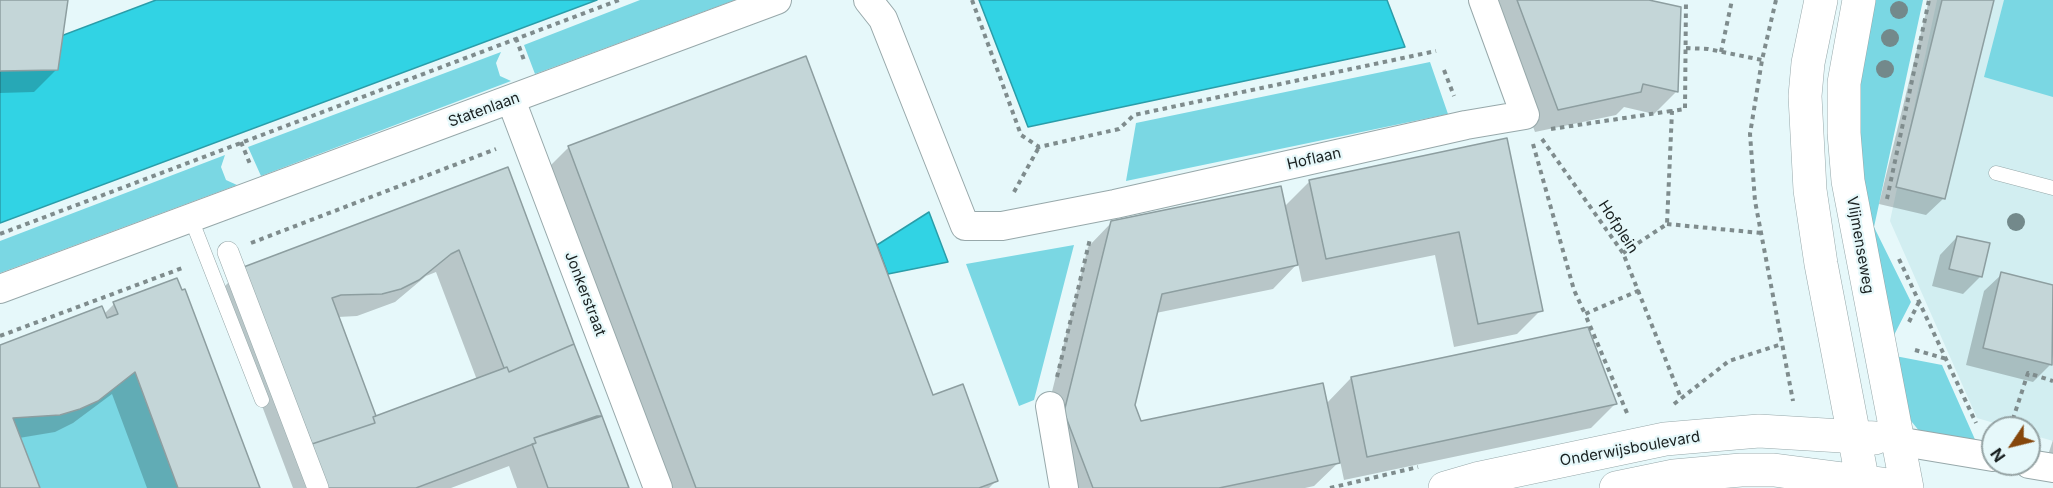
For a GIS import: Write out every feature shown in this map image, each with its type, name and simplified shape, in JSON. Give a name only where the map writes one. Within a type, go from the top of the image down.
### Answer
[{"type":"street","name":"Statenlaan","points":[[0,289],[190,216],[511,100],[777,0]]},
{"type":"street","name":"Hoflaan","points":[[868,0],[883,19],[965,226],[1002,226],[1115,204],[1466,124],[1525,115]]},
{"type":"street","points":[[1483,0],[1525,115]]},
{"type":"street","points":[[1821,0],[1808,63],[1805,135],[1821,264],[1864,485]]},
{"type":"street","name":"Vlijmenseweg","points":[[1859,0],[1844,83],[1844,133],[1848,181],[1897,441],[1911,488]]},
{"type":"street","name":"Jonkerstraat","points":[[511,100],[658,488]]},
{"type":"street","points":[[218,255],[318,488]]},
{"type":"street","points":[[1050,406],[1064,488]]},
{"type":"street","name":"Onderwijsboulevard","points":[[1445,488],[1476,479],[1665,439],[1723,433],[1798,432],[1854,435],[1897,441]]},
{"type":"street","points":[[1897,441],[1981,455]]},
{"type":"street","points":[[1616,488],[1674,476],[1741,470],[1774,470],[1864,485],[1911,488]]},
{"type":"lane","points":[[1996,173],[2053,188]]},
{"type":"lane","points":[[190,216],[218,255],[262,400]]},
{"type":"path","points":[[0,234],[619,0]]},
{"type":"path","points":[[972,0],[1021,135],[1039,147],[1119,129],[1134,116],[1436,51]]},
{"type":"path","points":[[1525,115],[1548,130],[1685,109],[1686,0]]},
{"type":"path","points":[[1720,52],[1732,0]]},
{"type":"path","points":[[1776,0],[1762,60],[1750,134],[1755,201],[1798,432]]},
{"type":"path","points":[[1886,200],[1929,0]]},
{"type":"path","points":[[1686,48],[1762,60]]},
{"type":"path","points":[[1667,224],[1672,111]]},
{"type":"path","points":[[1525,115],[1574,290],[1631,423]]},
{"type":"path","name":"Hofplein","points":[[1525,115],[1623,253],[1640,290],[1681,398]]},
{"type":"path","points":[[0,336],[526,137]]},
{"type":"path","points":[[1011,197],[1039,147]]},
{"type":"path","points":[[1623,253],[1667,224],[1761,233]]},
{"type":"path","points":[[1050,406],[1090,237]]},
{"type":"path","points":[[1895,252],[1978,428]]},
{"type":"path","points":[[1585,314],[1640,290]]},
{"type":"path","points":[[1906,328],[1919,301]]},
{"type":"path","points":[[1908,349],[1947,359]]},
{"type":"path","points":[[2014,416],[2028,373],[2053,381]]},
{"type":"shaded area","points":[[156,0],[597,0],[0,223],[0,59]]},
{"type":"shaded area","points":[[640,0],[735,0],[535,74],[524,45]]},
{"type":"shaded area","points":[[979,0],[1387,0],[1405,47],[1028,127]]},
{"type":"shaded area","points":[[1876,0],[1923,0],[1874,227],[1911,302],[1892,339],[1859,177],[1861,40]]},
{"type":"shaded area","points":[[1937,0],[2053,0],[2053,441],[2041,438],[2041,416],[1981,416],[1981,419],[1977,418],[1890,221]]},
{"type":"shaded area","points":[[2004,0],[2053,0],[2053,97],[1984,77]]},
{"type":"shaded area","points":[[501,52],[496,63],[500,76],[511,81],[261,176],[248,147]]},
{"type":"shaded area","points":[[1430,62],[1448,114],[1126,181],[1136,123]]},
{"type":"shaded area","points":[[225,155],[221,167],[226,180],[237,185],[0,273],[0,241]]},
{"type":"shaded area","points":[[929,212],[948,262],[888,274],[877,245]]},
{"type":"shaded area","points":[[1074,245],[1034,400],[1019,406],[966,264]]},
{"type":"shaded area","points":[[1890,355],[1942,365],[1977,444],[1920,432],[1907,416]]},
{"type":"shaded area","points":[[135,372],[178,488],[40,488],[13,418],[60,415],[80,409],[98,401]]},
{"type":"building","points":[[0,0],[68,0],[58,70],[0,71]]},
{"type":"building","points":[[1517,0],[1649,0],[1681,7],[1678,92],[1643,84],[1641,92],[1558,110]]},
{"type":"building","points":[[1942,0],[1994,0],[1945,199],[1896,187]]},
{"type":"building","points":[[806,56],[933,395],[963,384],[998,481],[979,488],[696,488],[568,146]]},
{"type":"building","points":[[1507,138],[1543,311],[1478,324],[1459,232],[1326,259],[1309,180]]},
{"type":"building","points":[[508,167],[574,344],[509,372],[507,367],[504,368],[459,250],[419,280],[401,289],[382,294],[341,295],[332,298],[376,416],[373,417],[375,423],[312,444],[241,268]]},
{"type":"building","points":[[1281,186],[1298,265],[1162,294],[1135,405],[1141,421],[1323,383],[1340,463],[1219,488],[1093,488],[1064,412],[1111,221]]},
{"type":"building","points":[[1957,236],[1990,243],[1982,277],[1949,269]]},
{"type":"building","points":[[2001,272],[2053,285],[2052,365],[1983,348]]},
{"type":"building","points":[[177,278],[182,290],[185,289],[260,488],[178,488],[135,372],[98,401],[80,409],[60,415],[13,418],[40,488],[0,488],[0,345],[102,306],[107,318],[118,314],[113,302]]},
{"type":"building","points":[[1588,327],[1617,404],[1367,457],[1351,377]]},
{"type":"building","points":[[574,344],[602,416],[534,438],[536,443],[416,488],[324,488],[312,444],[375,423],[373,417],[507,367],[509,372]]},
{"type":"building","points":[[602,416],[629,488],[548,488],[532,444],[536,443],[534,438]]}]
